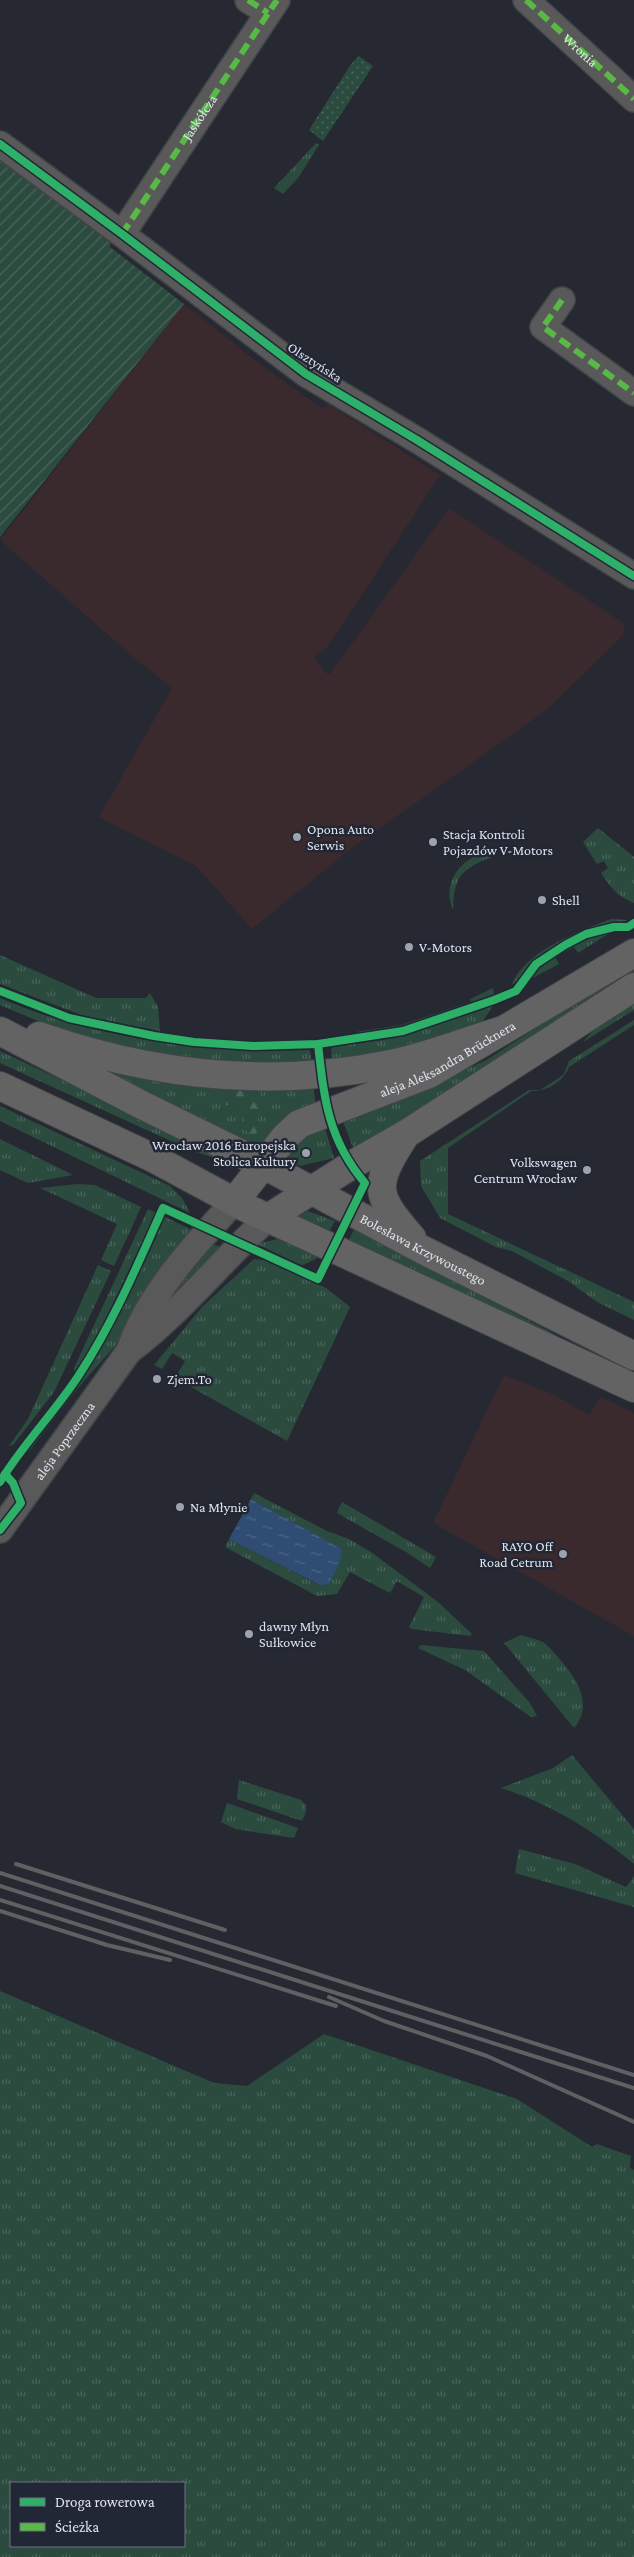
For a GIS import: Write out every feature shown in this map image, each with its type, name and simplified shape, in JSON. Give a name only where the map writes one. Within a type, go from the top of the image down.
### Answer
[{"type":"main road","name":"aleja Aleksandra Brücknera","points":[[234,1202],[284,1137],[299,1124],[429,1074],[634,953]]},
{"type":"main road","points":[[268,1218],[406,1134],[634,987]]},
{"type":"main road","points":[[0,1022],[62,1044],[131,1063],[203,1074],[260,1077],[321,1073],[391,1064],[500,1031]]},
{"type":"main road","name":"Bolesława Krzywoustego","points":[[0,1031],[142,1105],[264,1165],[421,1249],[634,1356]]},
{"type":"main road","points":[[0,1086],[152,1158],[234,1202],[634,1388]]},
{"type":"main road","points":[[406,1134],[385,1166],[383,1193],[388,1210],[421,1249]]},
{"type":"street","points":[[248,0],[272,7]]},
{"type":"street","name":"Wronia","points":[[526,0],[634,99]]},
{"type":"street","name":"Jaskółcza","points":[[122,234],[272,7]]},
{"type":"street","name":"Olsztyńska","points":[[0,144],[306,374],[634,576]]},
{"type":"street","points":[[562,300],[543,327],[634,393]]},
{"type":"street","name":"aleja Poprzeczna","points":[[0,1530],[129,1351],[137,1327],[157,1296],[208,1230],[234,1202]]},
{"type":"street","name":"aleja Poprzeczna","points":[[129,1351],[156,1331],[225,1259],[268,1218]]},
{"type":"shaded area","points":[[184,304],[264,367],[323,409],[328,404],[440,475],[339,630],[327,647],[314,657],[326,673],[330,674],[449,508],[625,624],[623,635],[547,710],[352,848],[252,929],[196,866],[99,817],[172,688],[132,656],[0,540]]},
{"type":"shaded area","points":[[504,1375],[555,1395],[589,1415],[601,1397],[634,1413],[634,1636],[433,1523]]},
{"type":"green space","points":[[359,56],[373,66],[323,141],[309,130],[351,64]]},
{"type":"green space","points":[[316,143],[319,145],[298,178],[283,194],[274,188]]},
{"type":"green space","points":[[0,158],[111,243],[110,247],[184,304],[0,537]]},
{"type":"green space","points":[[598,828],[634,857],[634,903],[623,898],[611,887],[601,873],[608,868],[604,861],[597,864],[583,842]]},
{"type":"green space","points":[[490,850],[493,857],[473,865],[461,875],[455,889],[453,909],[450,888],[452,879],[457,871],[472,858]]},
{"type":"green space","points":[[611,919],[628,920],[569,939],[541,956],[512,985],[518,973],[540,953],[569,936]]},
{"type":"green space","points":[[611,932],[578,953],[574,947],[555,957],[559,964],[523,983],[547,960],[581,940]]},
{"type":"green space","points":[[0,955],[96,998],[146,998],[150,993],[158,1007],[160,1031],[84,1016],[0,984]]},
{"type":"green space","points":[[634,965],[634,975],[354,1150],[342,1119],[436,1084],[488,1059]]},
{"type":"green space","points":[[493,988],[494,995],[420,1022],[359,1035],[356,1032],[401,1025],[471,1002],[470,999]]},
{"type":"green space","points":[[0,998],[74,1024],[152,1040],[230,1049],[310,1050],[312,1064],[268,1067],[168,1059],[62,1031],[0,1005]]},
{"type":"green space","points":[[634,1004],[634,1010],[583,1042],[602,1021]]},
{"type":"green space","points":[[493,1006],[480,1025],[423,1044],[332,1062],[331,1047],[383,1040],[408,1034]]},
{"type":"green space","points":[[634,1020],[634,1025],[569,1067],[563,1077],[553,1085],[542,1090],[531,1091],[448,1148],[448,1214],[634,1302],[634,1320],[597,1302],[568,1281],[512,1251],[496,1247],[440,1218],[421,1186],[420,1161],[529,1090],[540,1090],[559,1078],[564,1074],[569,1061]]},
{"type":"green space","points":[[0,1051],[230,1162],[195,1152],[0,1063]]},
{"type":"green space","points":[[79,1060],[313,1084],[316,1107],[261,1148]]},
{"type":"green space","points":[[225,1090],[261,1092],[256,1138],[242,1128],[243,1107],[226,1105]]},
{"type":"green space","points":[[0,1106],[170,1186],[182,1198],[190,1213],[0,1121]]},
{"type":"green space","points":[[324,1125],[334,1158],[300,1166],[286,1159],[297,1141]]},
{"type":"green space","points":[[0,1139],[73,1175],[28,1183],[0,1170]]},
{"type":"green space","points":[[77,1184],[95,1185],[141,1207],[114,1266],[101,1260],[117,1224],[40,1188]]},
{"type":"green space","points":[[148,1209],[156,1213],[98,1335],[74,1376],[74,1368]]},
{"type":"green space","points":[[308,1211],[335,1221],[328,1234],[300,1219],[299,1216]]},
{"type":"green space","points":[[163,1216],[190,1229],[183,1248],[115,1346],[76,1390],[30,1450],[20,1457],[77,1383],[98,1350]]},
{"type":"green space","points":[[354,1230],[557,1336],[553,1339],[347,1243]]},
{"type":"green space","points":[[278,1239],[292,1242],[319,1254],[316,1259],[303,1265],[257,1244]]},
{"type":"green space","points":[[207,1241],[222,1248],[180,1288],[150,1324]]},
{"type":"green space","points":[[254,1259],[264,1260],[326,1288],[350,1307],[287,1441],[175,1378],[185,1361],[172,1353],[162,1369],[154,1365],[202,1307]]},
{"type":"green space","points":[[98,1265],[111,1271],[54,1392],[13,1445],[9,1446],[28,1419]]},
{"type":"green space","points":[[254,1493],[327,1531],[349,1539],[371,1552],[438,1602],[472,1634],[470,1636],[412,1629],[409,1627],[424,1597],[397,1581],[390,1593],[350,1572],[337,1594],[317,1596],[225,1547],[229,1539],[319,1585],[342,1549],[251,1499]]},
{"type":"green space","points":[[342,1502],[436,1557],[430,1568],[406,1552],[337,1513]]},
{"type":"green space","points":[[521,1635],[545,1643],[576,1681],[583,1700],[583,1709],[580,1719],[574,1728],[504,1643]]},
{"type":"green space","points":[[421,1645],[484,1651],[530,1703],[537,1716],[531,1717],[465,1670],[418,1648]]},
{"type":"green space","points":[[572,1755],[634,1829],[634,1864],[603,1840],[555,1810],[501,1788],[553,1768]]},
{"type":"green space","points":[[239,1780],[301,1800],[306,1805],[306,1812],[302,1821],[237,1799]]},
{"type":"green space","points":[[227,1803],[298,1828],[294,1838],[235,1829],[221,1822]]},
{"type":"green space","points":[[519,1849],[575,1864],[626,1887],[634,1876],[634,1907],[515,1873]]},
{"type":"green space","points":[[0,1991],[214,2083],[247,2086],[324,2034],[517,2099],[592,2147],[597,2144],[631,2156],[630,2168],[634,2170],[634,2557],[0,2557]]},
{"type":"water","points":[[251,1499],[342,1549],[339,1564],[329,1584],[320,1585],[229,1539]]},
{"type":"railway","points":[[16,1864],[225,1930]]},
{"type":"railway","points":[[0,1873],[634,2075]]},
{"type":"railway","points":[[0,1886],[634,2088]]},
{"type":"railway","points":[[0,1900],[336,2006]]},
{"type":"railway","points":[[0,1911],[107,1945],[170,1960]]},
{"type":"railway","points":[[329,1997],[384,2021],[487,2056],[634,2122]]},
{"type":"marked path","points":[[248,0],[268,13]]},
{"type":"marked path","points":[[122,234],[277,0]]},
{"type":"marked path","points":[[526,0],[634,99]]},
{"type":"marked path","points":[[562,300],[543,327],[634,393]]},
{"type":"cycle path","points":[[0,144],[306,374],[417,440],[634,576]]},
{"type":"cycle path","points":[[0,991],[69,1018],[154,1036],[194,1042],[253,1046],[318,1044],[403,1031],[494,1000],[516,991],[536,964],[565,945],[586,934],[614,927],[628,927],[634,923]]},
{"type":"cycle path","points":[[0,1482],[19,1454],[70,1389],[103,1335],[163,1208],[318,1279],[365,1183],[343,1151],[335,1134],[326,1100],[318,1044]]},
{"type":"cycle path","points":[[0,1530],[21,1503],[13,1483],[5,1474]]},
{"type":"place","name":"Opona Auto Serwis","points":[[297,837]]},
{"type":"place","name":"Stacja Kontroli Pojazdów V-Motors","points":[[433,842]]},
{"type":"place","name":"Shell","points":[[542,900]]},
{"type":"place","name":"V-Motors","points":[[409,947]]},
{"type":"place","name":"Wrocław 2016 Europejska Stolica Kultury","points":[[306,1153]]},
{"type":"place","name":"Volkswagen Centrum Wrocław","points":[[587,1170]]},
{"type":"place","name":"Zjem.To","points":[[157,1379]]},
{"type":"place","name":"Na Młynie","points":[[180,1507]]},
{"type":"place","name":"RAYO Off Road Cetrum","points":[[563,1554]]},
{"type":"place","name":"dawny Młyn Sułkowice","points":[[249,1634]]}]
